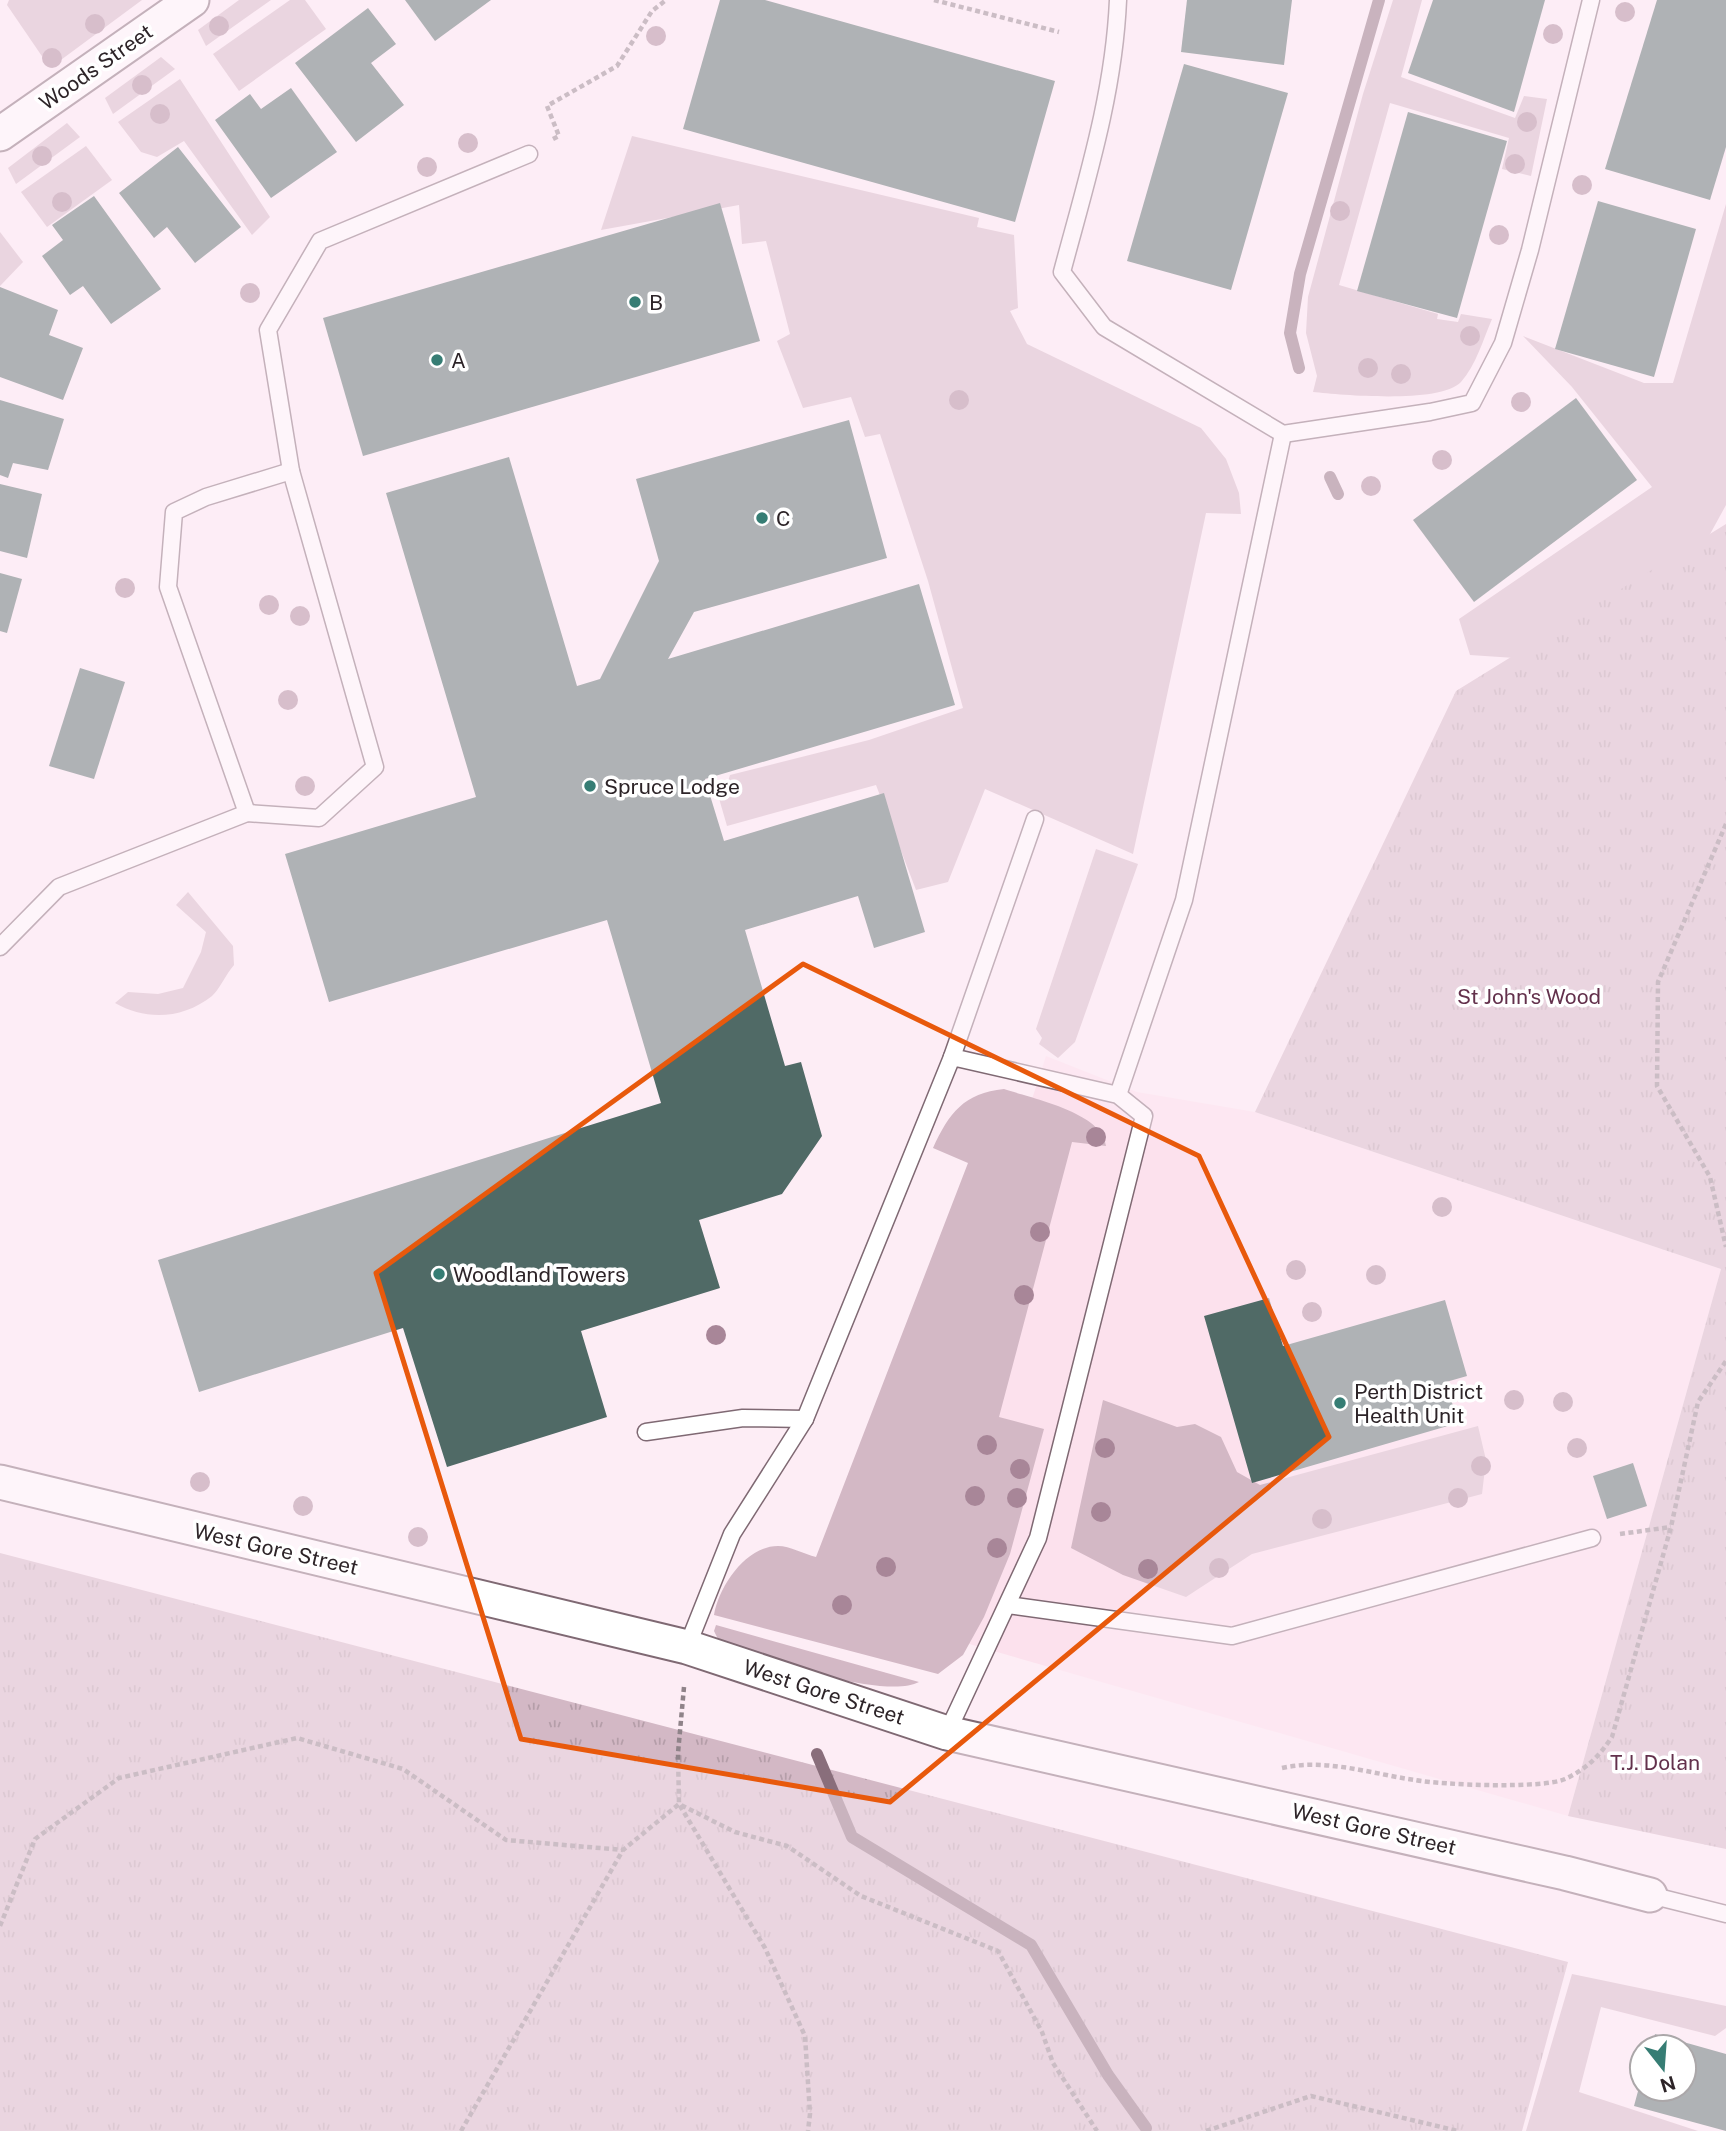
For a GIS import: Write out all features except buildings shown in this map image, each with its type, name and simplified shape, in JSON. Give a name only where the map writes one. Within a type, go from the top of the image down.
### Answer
[{"type":"street","name":"Woods Street","points":[[0,134],[191,0]]},
{"type":"street","name":"West Gore Street","points":[[0,1482],[687,1647],[947,1733],[1565,1872],[1650,1895]]},
{"type":"lane","points":[[1118,0],[1117,44],[1100,137],[1062,272],[1104,327],[1283,434],[1430,412],[1472,402],[1503,343],[1530,250],[1591,0]]},
{"type":"lane","points":[[0,947],[58,887],[247,813],[319,818],[375,767],[290,471],[268,330],[320,241],[529,154]]},
{"type":"lane","points":[[1118,1095],[1184,900],[1283,434]]},
{"type":"lane","points":[[247,813],[168,587],[174,512],[206,497],[290,471]]},
{"type":"lane","points":[[687,1647],[732,1534],[805,1419],[952,1058],[1035,819]]},
{"type":"lane","points":[[947,1733],[1038,1538],[1144,1116],[1118,1095],[952,1058]]},
{"type":"lane","points":[[646,1432],[743,1418],[805,1419]]},
{"type":"lane","points":[[1008,1605],[1233,1636],[1592,1538]]},
{"type":"lane","points":[[1650,1895],[1726,1914]]},
{"type":"path","points":[[529,154],[559,136],[547,106],[618,66],[652,11],[666,0]]},
{"type":"path","points":[[934,0],[1059,32]]},
{"type":"path","points":[[1726,824],[1658,982],[1657,1034],[1657,1086],[1710,1177],[1726,1247]]},
{"type":"path","points":[[1230,1797],[1251,1776],[1288,1767],[1350,1768],[1418,1781],[1498,1785],[1563,1780],[1596,1761],[1612,1737],[1671,1527],[1698,1402],[1726,1362]]},
{"type":"path","points":[[1592,1538],[1671,1527]]},
{"type":"path","points":[[687,1647],[678,1753],[679,1804],[765,1948],[805,2036],[810,2114],[808,2131]]},
{"type":"path","points":[[0,1926],[35,1839],[119,1778],[297,1738],[403,1769],[506,1840],[623,1850]]},
{"type":"path","points":[[461,2131],[623,1850],[679,1804]]},
{"type":"path","points":[[679,1804],[735,1832],[786,1846],[861,1896],[998,1951],[1042,2032],[1053,2063],[1097,2131]]},
{"type":"path","points":[[1206,2131],[1311,2095],[1458,2131]]},
{"type":"highlighted area","points":[[803,964],[1199,1156],[1329,1437],[890,1802],[521,1739],[376,1273]]},
{"type":"shaded area","points":[[1046,1056],[1137,1092],[1255,1112],[1721,1269],[1568,1816],[865,1614]]},
{"type":"green space","points":[[9,0],[142,0],[50,68],[7,5]]},
{"type":"green space","points":[[239,0],[271,0],[206,46],[198,30]]},
{"type":"green space","points":[[290,0],[305,0],[326,29],[239,91],[213,54]]},
{"type":"green space","points":[[1393,0],[1422,0],[1401,77],[1515,118],[1524,96],[1547,99],[1531,176],[1502,169],[1509,138],[1390,103],[1339,285],[1438,314],[1437,319],[1458,322],[1461,314],[1492,319],[1471,368],[1461,382],[1450,389],[1413,396],[1313,392],[1317,376],[1306,333],[1308,297],[1363,94]]},
{"type":"green space","points":[[161,57],[175,69],[113,114],[105,98]]},
{"type":"green space","points":[[180,79],[270,217],[252,235],[184,141],[157,157],[141,152],[118,122]]},
{"type":"green space","points":[[67,123],[80,137],[16,184],[8,168]]},
{"type":"green space","points":[[632,136],[979,218],[977,227],[1014,235],[1018,308],[1010,311],[1027,344],[1201,428],[1226,459],[1239,493],[1241,514],[1206,513],[1133,854],[985,789],[948,882],[916,890],[876,785],[727,826],[716,788],[727,785],[730,775],[869,740],[963,708],[928,581],[880,434],[865,437],[851,397],[803,408],[777,341],[790,334],[766,241],[742,244],[739,205],[601,230]]},
{"type":"green space","points":[[86,146],[112,180],[47,227],[21,192]]},
{"type":"green space","points":[[1726,204],[1726,505],[1692,567],[1529,659],[1470,655],[1459,619],[1652,487],[1572,387],[1523,336],[1644,383],[1673,383]]},
{"type":"green space","points":[[0,232],[23,262],[0,286]]},
{"type":"green space","name":"St John's Wood","points":[[1726,524],[1726,1849],[1568,1816],[1721,1269],[1255,1112],[1456,691]]},
{"type":"green space","points":[[1096,849],[1138,864],[1075,1042],[1058,1058],[1039,1044],[1042,1038],[1036,1029]]},
{"type":"green space","points":[[188,892],[233,946],[234,965],[212,996],[201,1004],[177,1013],[139,1013],[115,1003],[128,992],[158,994],[183,988],[201,952],[206,932],[176,905]]},
{"type":"green space","points":[[1004,1089],[1048,1102],[1080,1116],[1102,1134],[1106,1146],[1072,1142],[999,1417],[1044,1429],[1010,1554],[984,1617],[963,1655],[938,1674],[714,1615],[728,1580],[745,1560],[755,1553],[778,1546],[816,1557],[968,1163],[933,1148],[945,1125],[959,1107],[978,1095]]},
{"type":"green space","points":[[1103,1400],[1177,1427],[1195,1424],[1221,1437],[1237,1472],[1260,1485],[1478,1426],[1486,1460],[1482,1494],[1252,1554],[1186,1597],[1123,1575],[1071,1548]]},
{"type":"green space","points":[[0,1553],[1568,1962],[1522,2131],[0,2131]]},
{"type":"green space","points":[[716,1625],[919,1682],[903,1686],[881,1686],[799,1669],[730,1649],[719,1641],[714,1631]]},
{"type":"green space","points":[[1572,1974],[1726,2006],[1726,2028],[1715,2036],[1601,2007],[1579,2092],[1698,2131],[1526,2131]]},
{"type":"waterway","points":[[1299,368],[1290,333],[1300,274],[1379,0]]},
{"type":"waterway","points":[[1330,477],[1338,494]]},
{"type":"waterway","points":[[817,1754],[852,1837],[1031,1945],[1108,2075],[1146,2128]]},
{"type":"place","name":"B","points":[[635,302]]},
{"type":"place","name":"A","points":[[437,360]]},
{"type":"place","name":"C","points":[[762,518]]},
{"type":"place","name":"Spruce Lodge","points":[[590,786]]},
{"type":"place","name":"Woodland Towers","points":[[439,1274]]},
{"type":"place","name":"Perth District Health Unit","points":[[1340,1403]]},
{"type":"park label","name":"T.J. Dolan","points":[[1655,1762]]}]
